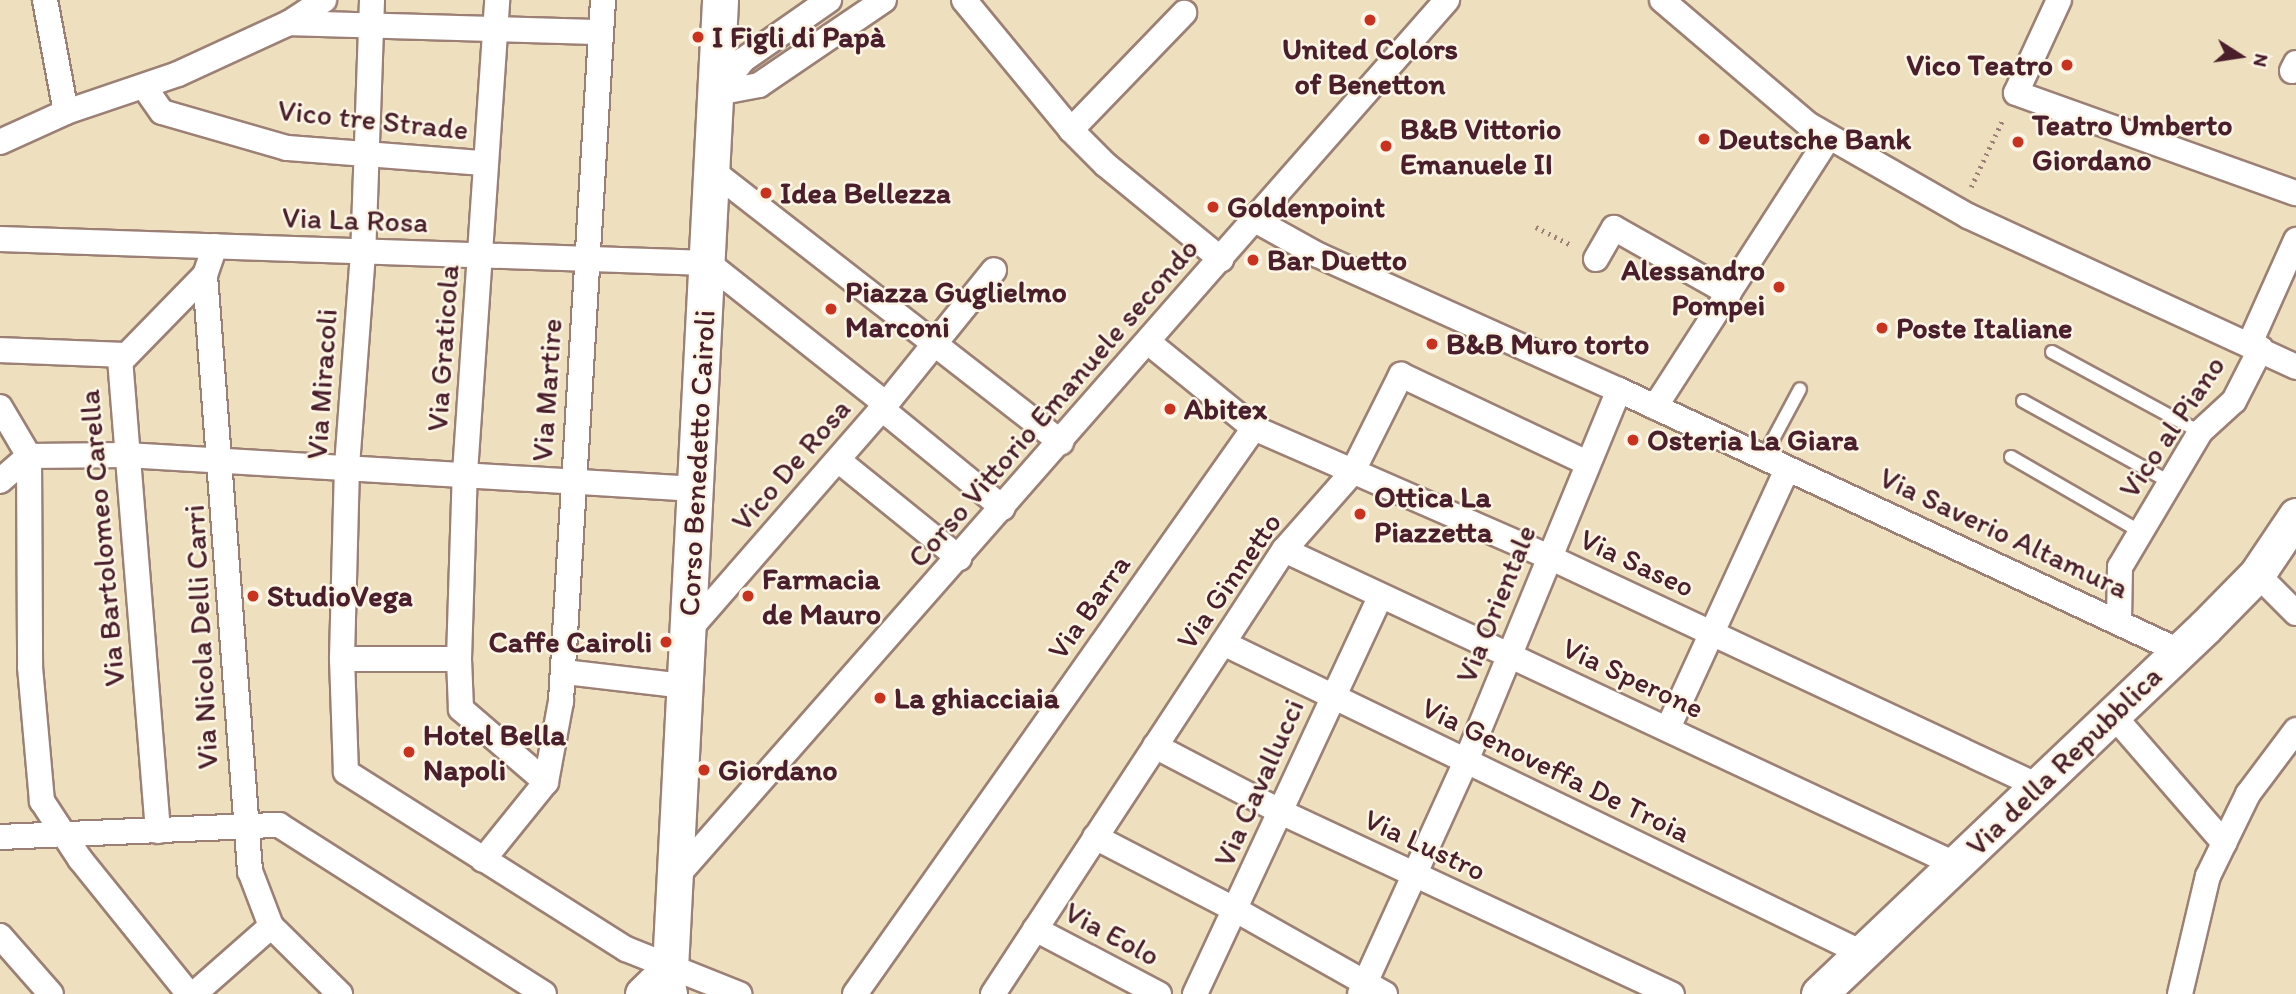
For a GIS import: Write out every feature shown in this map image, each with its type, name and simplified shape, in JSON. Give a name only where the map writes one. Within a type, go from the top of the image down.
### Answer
[{"type":"street","points":[[45,0],[66,112]]},
{"type":"street","points":[[0,142],[66,112],[145,88],[289,23],[324,0]]},
{"type":"street","name":"Via Graticola","points":[[497,0],[465,473],[458,659],[461,709],[546,782]]},
{"type":"street","name":"Via Martire","points":[[546,782],[565,672],[573,479],[603,0]]},
{"type":"street","name":"Corso Benedetto Cairoli","points":[[673,981],[684,686],[720,0]]},
{"type":"street","points":[[717,93],[743,60],[829,0]]},
{"type":"street","points":[[717,93],[759,85],[884,0]]},
{"type":"street","points":[[964,0],[1071,130],[1106,166],[1221,259]]},
{"type":"street","name":"Corso Vittorio Emanuele secondo","points":[[676,877],[1447,0]]},
{"type":"street","name":"Vico al Piano","points":[[1662,0],[1819,131],[1964,213],[2255,345],[2296,367]]},
{"type":"street","points":[[2059,0],[2016,93],[2296,193]]},
{"type":"street","points":[[289,23],[372,11],[496,28],[601,32]]},
{"type":"street","name":"Via Miracoli","points":[[372,11],[364,157],[363,253],[347,466],[342,659],[346,772],[483,860]]},
{"type":"street","points":[[1071,130],[1184,13]]},
{"type":"street","name":"Vico tre Strade","points":[[145,88],[162,112],[287,148],[364,157],[484,163]]},
{"type":"street","points":[[1655,407],[1729,293],[1819,131]]},
{"type":"street","points":[[710,169],[936,342],[1061,442]]},
{"type":"street","name":"Via Saverio Altamura","points":[[1255,220],[1318,255],[1619,390],[2119,620],[2179,651]]},
{"type":"street","points":[[1587,254],[1614,228],[1729,293]]},
{"type":"street","name":"Via La Rosa","points":[[0,239],[363,253],[587,256],[708,263]]},
{"type":"street","name":"Vico al Piano","points":[[2119,620],[2120,567],[2200,432],[2234,401],[2296,240]]},
{"type":"street","name":"Via Nicola Delli Carri","points":[[215,246],[205,275],[222,457],[243,826],[250,871],[271,926],[340,994]]},
{"type":"street","points":[[708,263],[884,406],[1003,508]]},
{"type":"street","points":[[884,406],[994,270]]},
{"type":"street","name":"Via Bartolomeo Carella","points":[[158,831],[120,362],[205,275]]},
{"type":"street","name":"Via Saseo","points":[[1148,342],[1254,428],[1549,557],[2038,786]]},
{"type":"street","points":[[0,349],[126,355]]},
{"type":"street","name":"Via Ginnetto","points":[[993,994],[1284,550],[1352,473],[1401,375],[1587,463]]},
{"type":"street","name":"Via Orientale","points":[[1370,991],[1413,874],[1466,761],[1619,390]]},
{"type":"street","name":"Vico De Rosa","points":[[688,631],[884,406]]},
{"type":"street","points":[[0,407],[29,456],[30,667],[42,801],[79,859],[189,994]]},
{"type":"street","name":"Via Barra","points":[[855,994],[1254,428]]},
{"type":"street","points":[[0,481],[29,456],[126,454],[222,457],[696,489]]},
{"type":"street","points":[[838,460],[959,558]]},
{"type":"street","points":[[1668,728],[1787,469]]},
{"type":"street","name":"Via della Repubblica","points":[[1819,994],[2257,574],[2296,516]]},
{"type":"street","name":"Via Sperone","points":[[1284,550],[1955,864]]},
{"type":"street","points":[[2257,574],[2296,613]]},
{"type":"street","name":"Via Cavallucci","points":[[1195,994],[1283,813],[1332,696],[1380,597]]},
{"type":"street","name":"Via Genoveffa De Troia","points":[[1223,643],[1862,953]]},
{"type":"street","points":[[342,659],[458,659]]},
{"type":"street","points":[[565,672],[684,686]]},
{"type":"street","points":[[2112,715],[2224,843]]},
{"type":"street","points":[[2180,994],[2208,876],[2248,794],[2296,730]]},
{"type":"street","name":"Via Lustro","points":[[1156,746],[1283,813],[1672,994]]},
{"type":"street","points":[[546,782],[483,860],[673,981],[739,994]]},
{"type":"street","points":[[0,837],[279,825],[544,994]]},
{"type":"street","points":[[1095,837],[1236,910],[1370,991]]},
{"type":"street","points":[[194,994],[271,926]]},
{"type":"street","name":"Via Eolo","points":[[1035,929],[1159,994]]},
{"type":"street","points":[[0,936],[51,994]]},
{"type":"street","points":[[643,994],[673,981]]},
{"type":"lane","points":[[2052,352],[2200,432]]},
{"type":"lane","points":[[1763,458],[1800,389]]},
{"type":"lane","points":[[2023,401],[2170,482]]},
{"type":"lane","points":[[2011,457],[2141,532]]},
{"type":"path","points":[[1964,213],[2016,93]]},
{"type":"path","points":[[1536,227],[1587,254]]},
{"type":"place","name":"United Colors of Benetton","points":[[1370,20]]},
{"type":"place","name":"I Figli di Papà","points":[[698,37]]},
{"type":"place","name":"Vico Teatro","points":[[2067,65]]},
{"type":"place","name":"Deutsche Bank","points":[[1704,139]]},
{"type":"place","name":"Teatro Umberto Giordano","points":[[2018,142]]},
{"type":"place","name":"B&B Vittorio Emanuele II","points":[[1386,146]]},
{"type":"place","name":"Idea Bellezza","points":[[766,193]]},
{"type":"place","name":"Goldenpoint","points":[[1213,207]]},
{"type":"place","name":"Bar Duetto","points":[[1253,260]]},
{"type":"place","name":"Alessandro Pompei","points":[[1779,287]]},
{"type":"place","name":"Piazza Guglielmo Marconi","points":[[831,309]]},
{"type":"place","name":"Poste Italiane","points":[[1882,328]]},
{"type":"place","name":"B&B Muro torto","points":[[1432,344]]},
{"type":"place","name":"Abitex","points":[[1170,409]]},
{"type":"place","name":"Osteria La Giara","points":[[1633,440]]},
{"type":"place","name":"Ottica La Piazzetta","points":[[1360,514]]},
{"type":"place","name":"StudioVega","points":[[253,596]]},
{"type":"place","name":"Farmacia de Mauro","points":[[748,596]]},
{"type":"place","name":"Caffe Cairoli","points":[[666,642]]},
{"type":"place","name":"La ghiacciaia","points":[[880,698]]},
{"type":"place","name":"Hotel Bella Napoli","points":[[409,752]]},
{"type":"place","name":"Giordano","points":[[704,770]]}]
